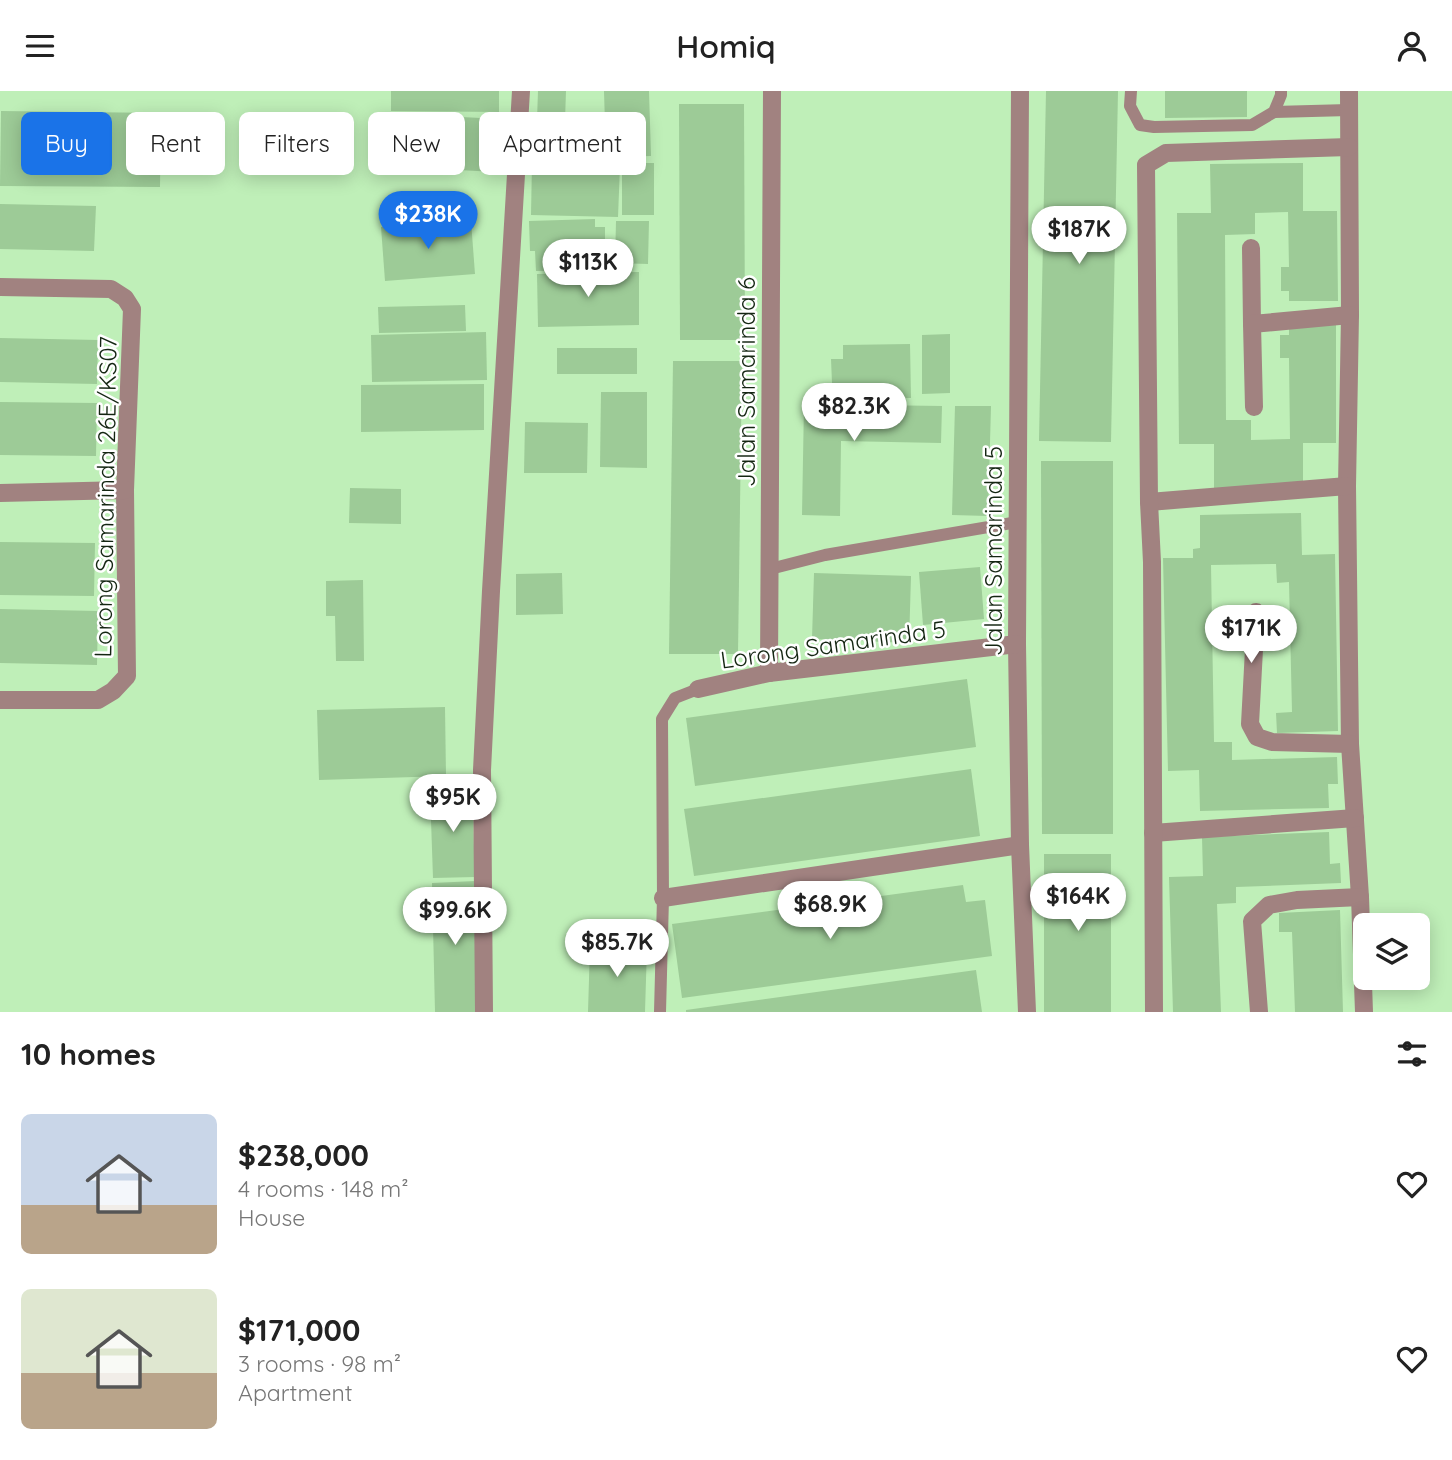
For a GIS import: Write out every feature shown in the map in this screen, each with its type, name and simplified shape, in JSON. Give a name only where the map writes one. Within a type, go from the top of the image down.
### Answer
[{"type":"street","points":[[484,1012],[482,770],[521,91]]},
{"type":"street","name":"Jalan Samarinda 6","points":[[769,673],[772,91]]},
{"type":"street","name":"Jalan Samarinda 5","points":[[1020,91],[1017,645],[1020,845],[1027,1012]]},
{"type":"street","points":[[1349,91],[1350,314],[1347,486],[1350,744],[1364,1012]]},
{"type":"street","points":[[1154,1012],[1152,562],[1146,166],[1166,153],[1349,148]]},
{"type":"street","points":[[1251,248],[1254,407]]},
{"type":"street","name":"Lorong Samarinda 26E/KS07","points":[[0,287],[111,289],[125,298],[132,309],[125,490],[127,677],[113,691],[98,699],[0,700]]},
{"type":"street","points":[[1252,324],[1350,314]]},
{"type":"street","points":[[1149,502],[1347,486]]},
{"type":"street","points":[[0,493],[125,490]]},
{"type":"street","points":[[1256,612],[1250,724],[1257,737],[1272,742],[1350,744]]},
{"type":"street","name":"Lorong Samarinda 5","points":[[698,689],[769,673],[1017,645]]},
{"type":"street","points":[[1153,833],[1354,818]]},
{"type":"street","points":[[663,898],[1020,845]]},
{"type":"street","points":[[1259,1012],[1252,921],[1269,905],[1297,899],[1360,897]]},
{"type":"lane","points":[[1131,91],[1130,106],[1140,125],[1154,127],[1252,125],[1274,113],[1349,110]]},
{"type":"lane","points":[[1274,113],[1281,91]]},
{"type":"lane","points":[[770,569],[825,555],[1018,522]]},
{"type":"lane","points":[[660,1012],[663,898],[662,719],[675,698],[698,689]]},
{"type":"building","points":[[391,91],[499,91],[499,112],[391,111]]},
{"type":"building","points":[[538,91],[566,91],[565,112],[537,112]]},
{"type":"building","points":[[604,91],[649,91],[651,156],[646,156],[646,112],[605,112]]},
{"type":"building","points":[[1046,91],[1118,91],[1111,442],[1039,441]]},
{"type":"building","points":[[1165,91],[1247,91],[1247,117],[1165,118]]},
{"type":"building","points":[[679,104],[744,104],[745,340],[680,340]]},
{"type":"building","points":[[1,111],[81,112],[21,112],[21,175],[112,175],[112,112],[126,113],[126,175],[160,175],[160,187],[0,186]]},
{"type":"building","points":[[465,117],[479,118],[479,171],[465,170]]},
{"type":"building","points":[[646,163],[654,163],[654,215],[622,215],[622,175],[646,175]]},
{"type":"building","points":[[1303,163],[1303,211],[1337,211],[1338,301],[1289,301],[1289,291],[1281,291],[1281,267],[1289,267],[1288,212],[1255,213],[1255,234],[1225,235],[1226,420],[1251,420],[1251,440],[1290,439],[1289,358],[1280,358],[1280,335],[1289,335],[1289,326],[1336,325],[1336,443],[1303,443],[1303,489],[1214,490],[1214,444],[1179,444],[1177,213],[1211,213],[1210,164]]},
{"type":"building","points":[[532,175],[620,175],[618,217],[531,215]]},
{"type":"building","points":[[0,204],[96,206],[94,251],[0,249]]},
{"type":"building","points":[[595,219],[595,227],[605,227],[605,254],[596,254],[596,270],[536,271],[535,251],[530,251],[529,221]]},
{"type":"building","points":[[471,221],[475,274],[385,281],[381,227]]},
{"type":"building","points":[[616,221],[649,221],[648,264],[615,263]]},
{"type":"building","points":[[639,272],[639,325],[538,327],[537,274]]},
{"type":"building","points":[[465,305],[466,331],[379,333],[378,307]]},
{"type":"building","points":[[486,332],[487,380],[372,382],[371,335]]},
{"type":"building","points":[[950,334],[950,393],[922,394],[922,335]]},
{"type":"building","points":[[0,338],[98,340],[97,384],[0,382]]},
{"type":"building","points":[[910,344],[911,398],[843,399],[843,383],[832,383],[831,359],[843,359],[843,345]]},
{"type":"building","points":[[557,348],[637,348],[637,374],[557,374]]},
{"type":"building","points":[[673,361],[742,361],[738,654],[669,654]]},
{"type":"building","points":[[484,384],[484,430],[361,432],[361,385]]},
{"type":"building","points":[[601,392],[647,392],[647,468],[600,467]]},
{"type":"building","points":[[0,402],[97,403],[96,456],[0,455]]},
{"type":"building","points":[[804,404],[942,406],[941,443],[841,441],[840,516],[802,515]]},
{"type":"building","points":[[955,406],[991,406],[988,516],[952,515]]},
{"type":"building","points":[[525,422],[588,423],[587,473],[524,473]]},
{"type":"building","points":[[1041,461],[1113,461],[1113,834],[1042,834]]},
{"type":"building","points":[[350,488],[401,489],[401,524],[349,523]]},
{"type":"building","points":[[1301,513],[1302,555],[1335,554],[1338,731],[1277,733],[1276,713],[1292,712],[1289,582],[1277,583],[1276,564],[1211,565],[1214,742],[1232,742],[1232,760],[1337,757],[1338,784],[1328,784],[1329,808],[1200,811],[1199,770],[1168,771],[1163,558],[1193,558],[1193,549],[1200,548],[1200,515]]},
{"type":"building","points":[[0,542],[95,543],[94,596],[0,595]]},
{"type":"building","points":[[980,567],[984,619],[923,625],[919,572]]},
{"type":"building","points":[[562,573],[563,614],[516,615],[516,574]]},
{"type":"building","points":[[814,573],[911,576],[909,643],[812,639]]},
{"type":"building","points":[[363,580],[364,661],[336,661],[335,616],[326,616],[326,581]]},
{"type":"building","points":[[0,609],[98,611],[97,665],[0,663]]},
{"type":"building","points":[[967,679],[976,747],[695,786],[686,718]]},
{"type":"building","points":[[445,707],[446,776],[319,780],[317,710]]},
{"type":"building","points":[[971,769],[980,836],[694,876],[684,809]]},
{"type":"building","points":[[472,789],[475,877],[433,878],[430,791]]},
{"type":"building","points":[[1329,832],[1330,864],[1340,863],[1341,883],[1236,887],[1236,903],[1217,904],[1221,1012],[1173,1012],[1169,877],[1203,876],[1202,837]]},
{"type":"building","points":[[1044,854],[1111,854],[1111,1012],[1044,1012]]},
{"type":"building","points":[[476,881],[478,1012],[435,1012],[432,883]]},
{"type":"building","points":[[963,885],[966,902],[985,900],[992,956],[682,998],[672,924]]},
{"type":"building","points":[[1340,910],[1343,1012],[1295,1012],[1292,932],[1279,932],[1279,913]]},
{"type":"building","points":[[590,946],[647,947],[645,1012],[588,1012]]},
{"type":"building","points":[[976,970],[982,1012],[686,1012],[686,1010]]}]
